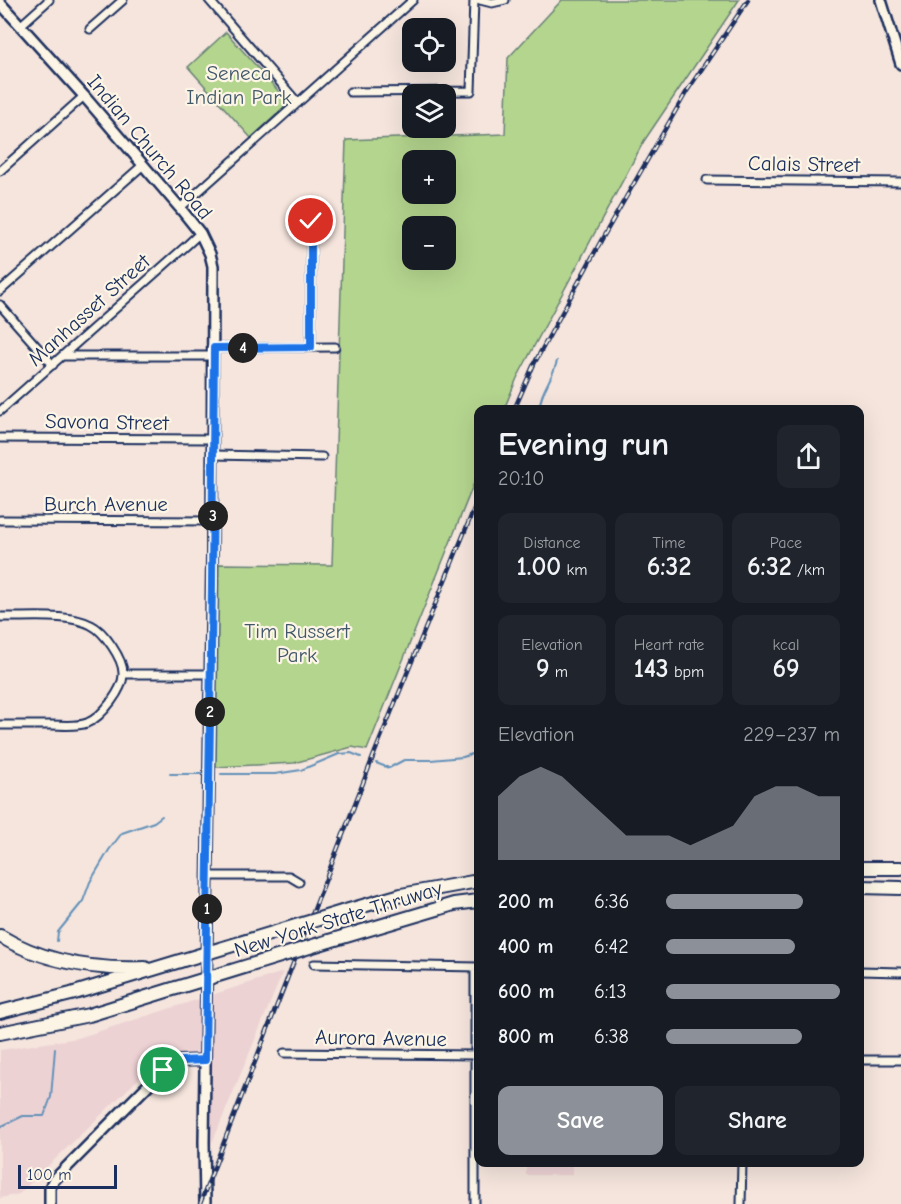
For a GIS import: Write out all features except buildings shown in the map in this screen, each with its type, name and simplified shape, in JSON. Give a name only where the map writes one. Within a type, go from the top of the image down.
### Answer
[{"type":"highway","points":[[864,868],[901,868]]},
{"type":"highway","name":"New York State Thruway","points":[[0,1012],[71,994],[401,895],[474,882]]},
{"type":"highway","points":[[864,887],[901,888]]},
{"type":"highway","name":"New York State Thruway","points":[[0,1033],[89,1015],[329,940],[454,904],[474,902]]},
{"type":"highway","points":[[0,936],[46,957],[67,962],[120,968],[162,967]]},
{"type":"street","points":[[20,26],[49,0]]},
{"type":"street","points":[[90,29],[123,0]]},
{"type":"street","points":[[209,0],[298,103]]},
{"type":"street","points":[[180,208],[413,0]]},
{"type":"street","points":[[350,92],[471,91],[474,0]]},
{"type":"street","points":[[480,0],[492,3],[504,0]]},
{"type":"street","points":[[881,0],[899,50],[901,64]]},
{"type":"street","name":"Indian Church Road","points":[[0,3],[84,96],[200,232],[210,254],[214,272],[205,1204]]},
{"type":"street","points":[[2,166],[84,96]]},
{"type":"street","points":[[0,291],[143,165]]},
{"type":"street","name":"Calais Street","points":[[707,180],[901,182]]},
{"type":"street","points":[[311,221],[311,347]]},
{"type":"street","name":"Manhasset Street","points":[[0,411],[200,232]]},
{"type":"street","points":[[0,304],[52,365]]},
{"type":"street","points":[[63,356],[335,347]]},
{"type":"street","name":"Savona Street","points":[[0,438],[213,439]]},
{"type":"street","points":[[213,455],[322,457]]},
{"type":"street","name":"Burch Avenue","points":[[0,520],[213,521]]},
{"type":"street","points":[[0,617],[62,618],[92,625],[113,648],[124,674],[110,704],[95,719],[86,723],[69,726],[0,725]]},
{"type":"street","points":[[124,674],[211,674]]},
{"type":"street","points":[[208,876],[289,876],[298,882]]},
{"type":"street","points":[[314,964],[474,967]]},
{"type":"street","points":[[864,971],[901,972]]},
{"type":"street","name":"Aurora Avenue","points":[[284,1053],[474,1055]]},
{"type":"street","points":[[50,1204],[50,1188],[53,1181],[163,1070],[171,1063],[205,1060]]},
{"type":"street","points":[[864,1060],[901,1060]]},
{"type":"street","points":[[475,1167],[475,1204]]},
{"type":"street","points":[[741,1204],[742,1167]]},
{"type":"shaded area","points":[[283,972],[210,1148],[212,1053],[157,1061],[19,1194],[0,1198],[0,1050],[78,1038]]},
{"type":"shaded area","points":[[526,1167],[572,1167],[572,1175],[526,1175]]},
{"type":"green space","name":"Tim Russert Park","points":[[562,0],[739,0],[644,141],[517,378],[506,405],[474,405],[474,483],[367,750],[352,747],[294,763],[216,767],[219,564],[332,565],[346,140],[456,138],[456,136],[505,134],[508,58]]},
{"type":"green space","name":"Seneca Indian Park","points":[[226,32],[289,103],[251,138],[188,67]]},
{"type":"waterway","points":[[540,405],[557,361]]},
{"type":"waterway","points":[[221,774],[275,774],[301,770],[339,754],[351,753],[361,757]]},
{"type":"waterway","points":[[376,763],[389,768],[404,760],[463,757],[474,753]]},
{"type":"waterway","points":[[170,774],[203,774]]},
{"type":"waterway","points":[[57,941],[58,932],[83,901],[90,882],[122,833],[154,822],[162,816]]},
{"type":"waterway","points":[[0,1127],[23,1116],[44,1116],[51,1097],[55,1049]]},
{"type":"railway","points":[[516,405],[534,364],[602,239],[687,91],[748,0]]},
{"type":"railway","points":[[200,1204],[375,752],[474,509]]},
{"type":"route","points":[[163,1070],[171,1063],[205,1060],[214,348],[311,347],[311,221]]}]
